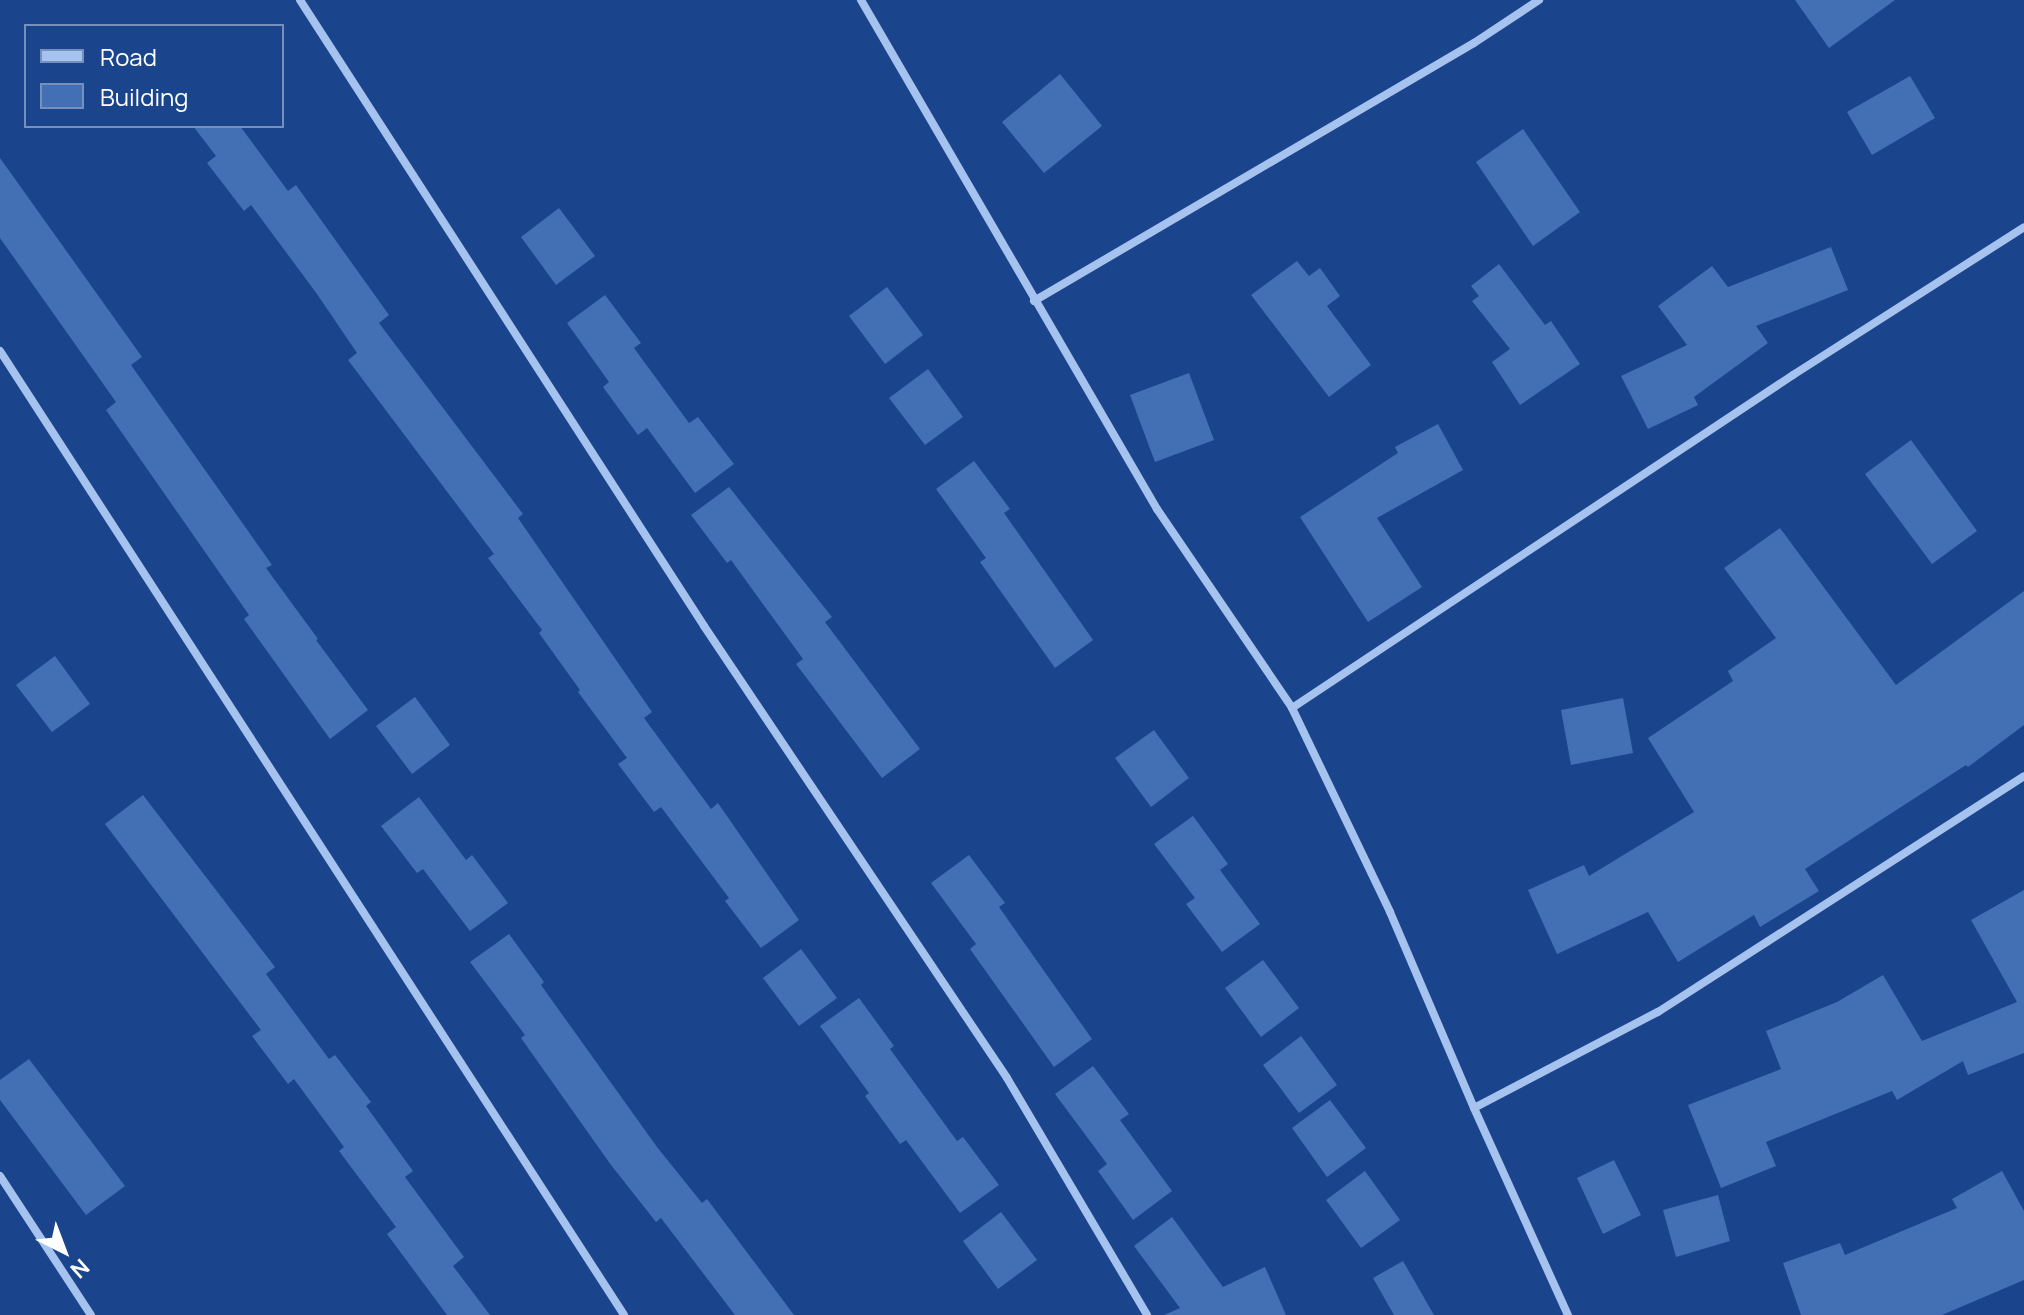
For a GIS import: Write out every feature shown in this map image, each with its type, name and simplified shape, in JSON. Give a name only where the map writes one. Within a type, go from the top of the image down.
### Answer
[{"type":"street","points":[[300,0],[704,626],[1007,1078],[1147,1315]]},
{"type":"street","points":[[861,0],[1157,509],[1292,708],[1390,912],[1568,1315]]},
{"type":"street","points":[[1034,301],[1474,43],[1539,0]]},
{"type":"street","points":[[1292,708],[1793,375],[2024,227]]},
{"type":"street","points":[[0,351],[624,1315]]},
{"type":"street","points":[[1474,1108],[1658,1012],[2024,776]]},
{"type":"street","points":[[0,1176],[91,1315]]},
{"type":"building","points":[[1795,0],[1895,0],[1829,48]]},
{"type":"building","points":[[1060,74],[1102,126],[1044,173],[1002,122]]},
{"type":"building","points":[[1910,76],[1935,118],[1872,155],[1847,112]]},
{"type":"building","points":[[195,128],[241,128],[288,191],[296,185],[389,315],[379,323],[523,514],[518,518],[652,712],[644,718],[711,809],[718,803],[799,920],[761,948],[725,901],[729,898],[661,807],[654,812],[618,764],[627,758],[578,692],[580,690],[539,633],[542,630],[488,558],[494,554],[348,360],[357,353],[317,294],[251,205],[244,211],[207,163],[216,156]]},
{"type":"building","points":[[1523,129],[1580,212],[1533,246],[1476,162]]},
{"type":"building","points":[[0,158],[142,357],[131,365],[272,565],[266,568],[368,710],[330,739],[244,619],[249,615],[106,410],[116,402],[0,238]]},
{"type":"building","points":[[559,208],[595,256],[556,285],[521,237]]},
{"type":"building","points":[[1831,247],[1848,290],[1756,326],[1768,343],[1694,397],[1698,405],[1648,429],[1621,376],[1687,345],[1658,306],[1712,266],[1728,287]]},
{"type":"building","points":[[1297,261],[1309,276],[1320,268],[1340,296],[1327,306],[1371,365],[1329,397],[1251,295]]},
{"type":"building","points":[[1499,264],[1545,325],[1551,321],[1580,364],[1520,405],[1492,362],[1510,349],[1472,301],[1479,296],[1471,286]]},
{"type":"building","points":[[887,287],[923,335],[885,364],[849,316]]},
{"type":"building","points":[[605,295],[641,343],[634,348],[689,423],[698,417],[734,464],[695,493],[647,428],[638,435],[603,387],[609,382],[567,323]]},
{"type":"building","points":[[928,369],[963,417],[925,445],[889,398]]},
{"type":"building","points":[[1189,373],[1214,440],[1155,462],[1130,395]]},
{"type":"building","points":[[1438,424],[1463,470],[1377,518],[1422,587],[1368,622],[1300,517],[1398,453],[1395,447]]},
{"type":"building","points":[[1911,440],[1977,531],[1932,564],[1865,474]]},
{"type":"building","points":[[974,461],[1010,509],[1004,513],[1093,640],[1055,668],[980,562],[986,558],[936,489]]},
{"type":"building","points":[[729,487],[832,617],[825,622],[920,749],[882,778],[796,664],[803,659],[731,560],[727,563],[691,515]]},
{"type":"building","points":[[1780,528],[1896,685],[2024,591],[2024,725],[1968,767],[1966,765],[1805,869],[1819,891],[1760,927],[1754,915],[1678,962],[1648,912],[1557,954],[1528,890],[1584,865],[1589,876],[1694,812],[1648,738],[1733,681],[1728,671],[1776,638],[1724,568]]},
{"type":"building","points":[[55,656],[90,704],[52,732],[16,685]]},
{"type":"building","points":[[415,697],[450,745],[412,774],[376,726]]},
{"type":"building","points":[[1623,698],[1633,753],[1571,765],[1561,710]]},
{"type":"building","points":[[1154,730],[1189,778],[1151,807],[1115,758]]},
{"type":"building","points":[[143,795],[275,967],[266,974],[329,1059],[335,1055],[371,1102],[366,1106],[413,1171],[405,1177],[464,1257],[453,1266],[490,1315],[447,1315],[387,1234],[396,1227],[339,1151],[344,1147],[294,1079],[288,1084],[252,1036],[261,1030],[105,824]]},
{"type":"building","points":[[419,797],[466,860],[472,855],[508,903],[470,931],[423,869],[417,873],[381,826]]},
{"type":"building","points":[[1193,816],[1228,864],[1220,870],[1260,924],[1222,952],[1186,904],[1195,898],[1154,844]]},
{"type":"building","points":[[969,855],[1005,903],[999,907],[1092,1039],[1054,1067],[970,949],[976,944],[931,883]]},
{"type":"building","points":[[2024,890],[2024,1053],[1968,1075],[1963,1061],[1897,1100],[1892,1091],[1766,1142],[1776,1166],[1721,1188],[1688,1105],[1781,1069],[1766,1031],[1837,1002],[1883,975],[1922,1041],[2017,1002],[1971,920]]},
{"type":"building","points":[[509,934],[544,982],[541,985],[657,1147],[702,1203],[707,1199],[794,1315],[735,1315],[661,1218],[656,1222],[611,1165],[521,1038],[525,1035],[470,962]]},
{"type":"building","points":[[801,949],[837,998],[799,1026],[763,978]]},
{"type":"building","points":[[1263,960],[1299,1008],[1261,1037],[1225,988]]},
{"type":"building","points":[[859,998],[894,1046],[890,1049],[957,1141],[963,1137],[999,1185],[960,1213],[906,1140],[900,1144],[865,1096],[869,1093],[820,1026]]},
{"type":"building","points":[[1301,1036],[1337,1085],[1299,1113],[1263,1065]]},
{"type":"building","points":[[29,1059],[125,1186],[86,1215],[0,1100],[0,1080]]},
{"type":"building","points":[[1093,1066],[1129,1114],[1120,1120],[1172,1191],[1133,1220],[1098,1171],[1107,1164],[1055,1094]]},
{"type":"building","points":[[1330,1100],[1366,1148],[1327,1177],[1292,1128]]},
{"type":"building","points":[[1614,1160],[1641,1215],[1603,1234],[1577,1178]]},
{"type":"building","points":[[1365,1171],[1400,1220],[1361,1248],[1326,1200]]},
{"type":"building","points":[[2002,1171],[2024,1211],[2024,1280],[1942,1315],[1801,1315],[1783,1263],[1840,1243],[1845,1255],[1957,1208],[1952,1199]]},
{"type":"building","points":[[1718,1195],[1730,1241],[1676,1257],[1663,1210]]},
{"type":"building","points":[[1001,1212],[1037,1260],[998,1289],[963,1241]]},
{"type":"building","points":[[1172,1217],[1223,1287],[1265,1267],[1286,1315],[1164,1315],[1180,1308],[1134,1246]]},
{"type":"building","points":[[1403,1261],[1434,1315],[1394,1315],[1373,1278]]}]
